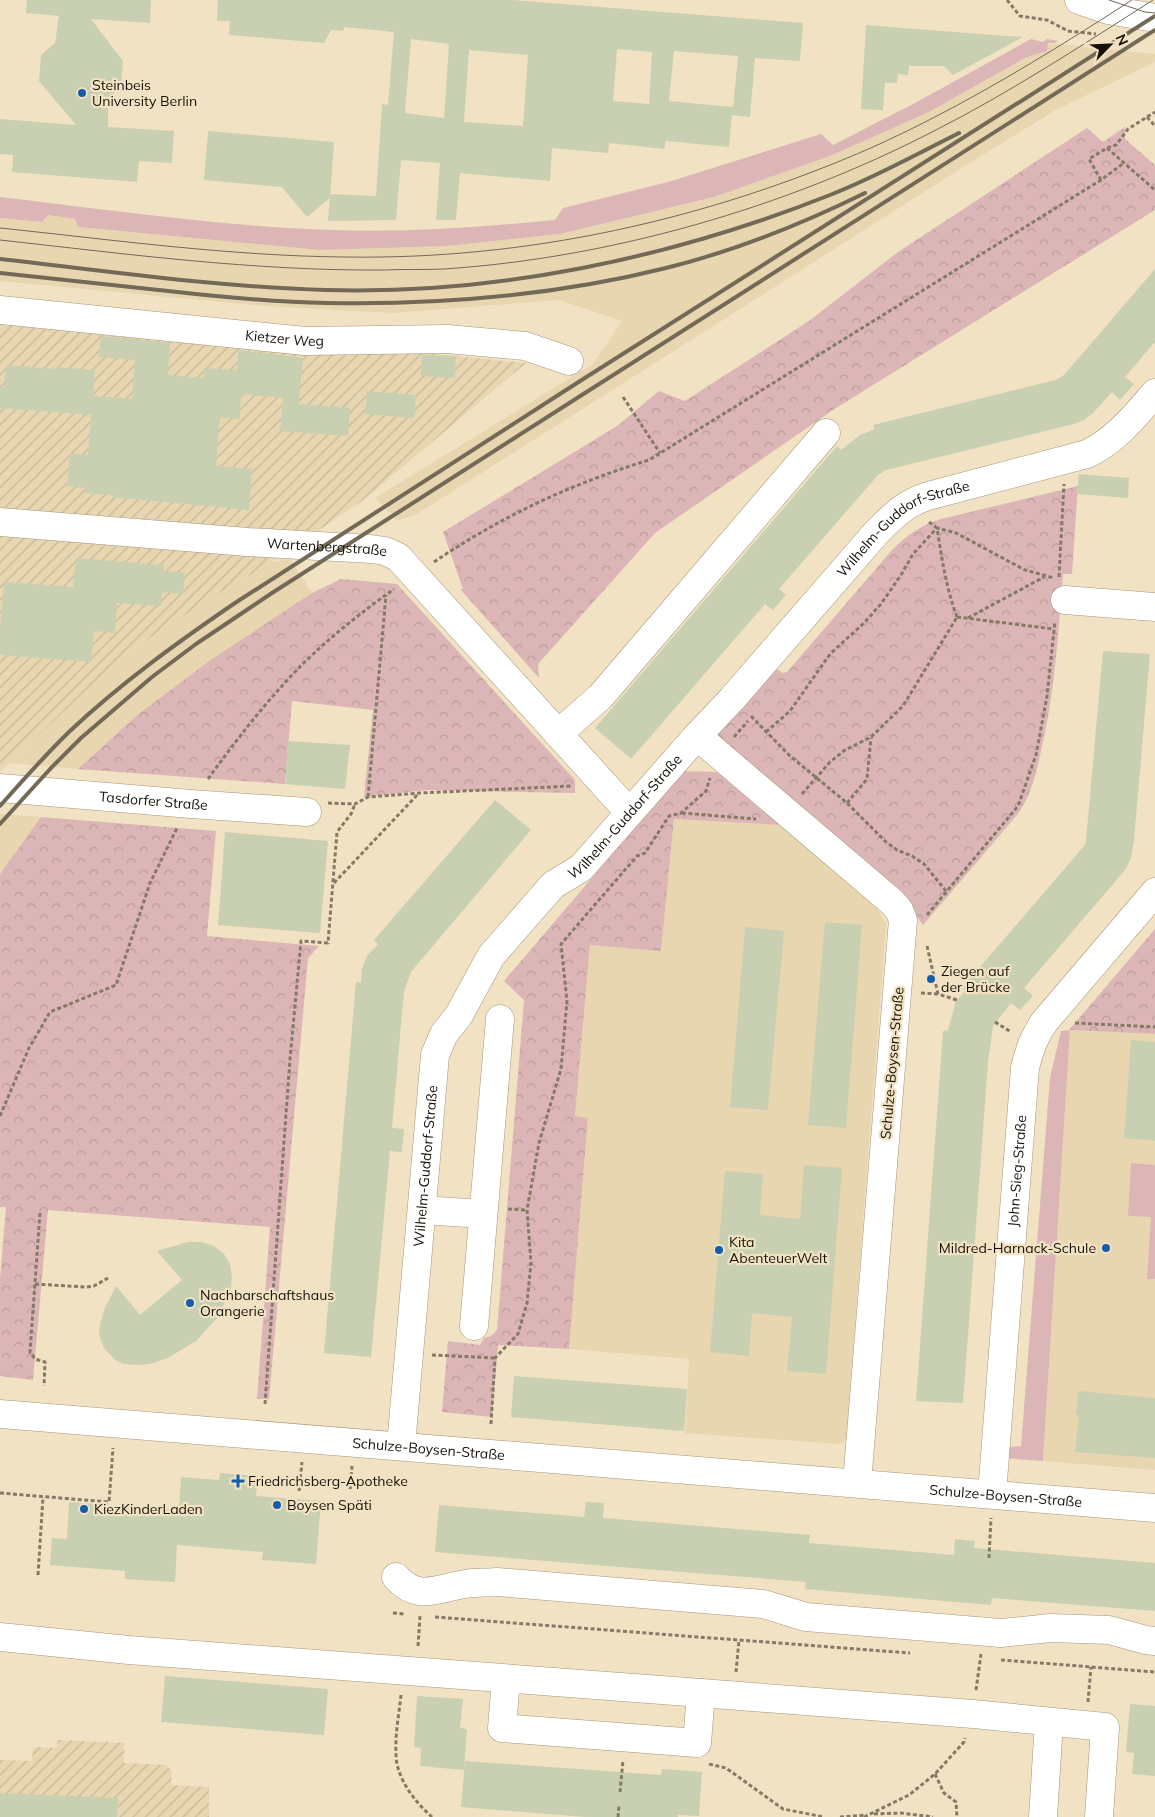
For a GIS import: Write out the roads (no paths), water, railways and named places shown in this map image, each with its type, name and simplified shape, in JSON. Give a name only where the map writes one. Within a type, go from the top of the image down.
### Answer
[{"type":"street","points":[[1080,0],[1108,10],[1155,18]]},
{"type":"street","name":"Kietzer Weg","points":[[0,310],[305,342],[446,339],[515,345],[525,346],[569,360]]},
{"type":"street","name":"Wilhelm-Guddorf-Straße","points":[[401,1446],[435,1055],[444,1034],[459,1015],[491,956],[553,885],[581,868],[697,736],[732,700],[876,532],[895,513],[913,501],[1067,461],[1087,454],[1104,446],[1122,430],[1155,393]]},
{"type":"street","points":[[558,734],[601,696],[826,433]]},
{"type":"street","name":"Wartenbergstraße","points":[[0,522],[385,551],[398,557],[629,812]]},
{"type":"street","points":[[1060,606],[1155,607]]},
{"type":"street","name":"Schulze-Boysen-Straße","points":[[697,736],[892,902],[899,910],[903,920],[857,1483]]},
{"type":"street","name":"Tasdorfer Straße","points":[[0,788],[306,812]]},
{"type":"street","name":"John-Sieg-Straße","points":[[992,1494],[1025,1068],[1031,1044],[1045,1021],[1155,892]]},
{"type":"street","points":[[474,1326],[500,1019]]},
{"type":"street","points":[[422,1210],[483,1214]]},
{"type":"street","name":"Schulze-Boysen-Straße","points":[[0,1414],[1155,1508]]},
{"type":"street","points":[[396,1577],[404,1586],[414,1591],[426,1592],[467,1583],[497,1582],[763,1604],[806,1617],[1001,1633],[1051,1628],[1109,1630],[1155,1641]]},
{"type":"street","points":[[0,1637],[129,1650],[972,1714],[1096,1726],[1099,1817]]},
{"type":"street","points":[[506,1679],[502,1728],[697,1743],[701,1693]]},
{"type":"street","points":[[1043,1817],[1049,1722]]},
{"type":"tram line","points":[[1109,0],[1145,12],[1155,13]]},
{"type":"tram line","points":[[0,228],[216,251],[345,257],[413,256],[481,251],[548,243],[615,230],[681,215],[746,195],[810,173],[873,147],[973,97],[1132,0]]},
{"type":"tram line","points":[[0,240],[239,265],[335,270],[444,269],[507,263],[570,254],[633,241],[757,206],[818,184],[877,159],[990,101],[1153,0]]},
{"type":"railway","points":[[0,806],[52,749],[89,713],[150,664],[235,603],[577,383],[1155,16]]},
{"type":"railway","points":[[0,824],[81,738],[152,677],[196,644],[272,593],[1155,30]]},
{"type":"railway","points":[[0,259],[244,286],[326,290],[390,290],[455,286],[519,279],[646,254],[770,217],[863,181],[959,133]]},
{"type":"railway","points":[[0,273],[287,302],[369,303],[455,300],[583,285],[666,268],[768,236],[865,193]]},
{"type":"place","name":"Steinbeis University Berlin","points":[[82,93]]},
{"type":"place","name":"Ziegen auf der Brücke","points":[[931,979]]},
{"type":"place","name":"Mildred-Harnack-Schule","points":[[1106,1248]]},
{"type":"place","name":"Kita AbenteuerWelt","points":[[719,1250]]},
{"type":"place","name":"Nachbarschaftshaus Orangerie","points":[[190,1303]]},
{"type":"place","name":"Friedrichsberg-Apotheke","points":[[238,1481]]},
{"type":"place","name":"Boysen Späti","points":[[277,1505]]},
{"type":"place","name":"KiezKinderLaden","points":[[84,1509]]}]
